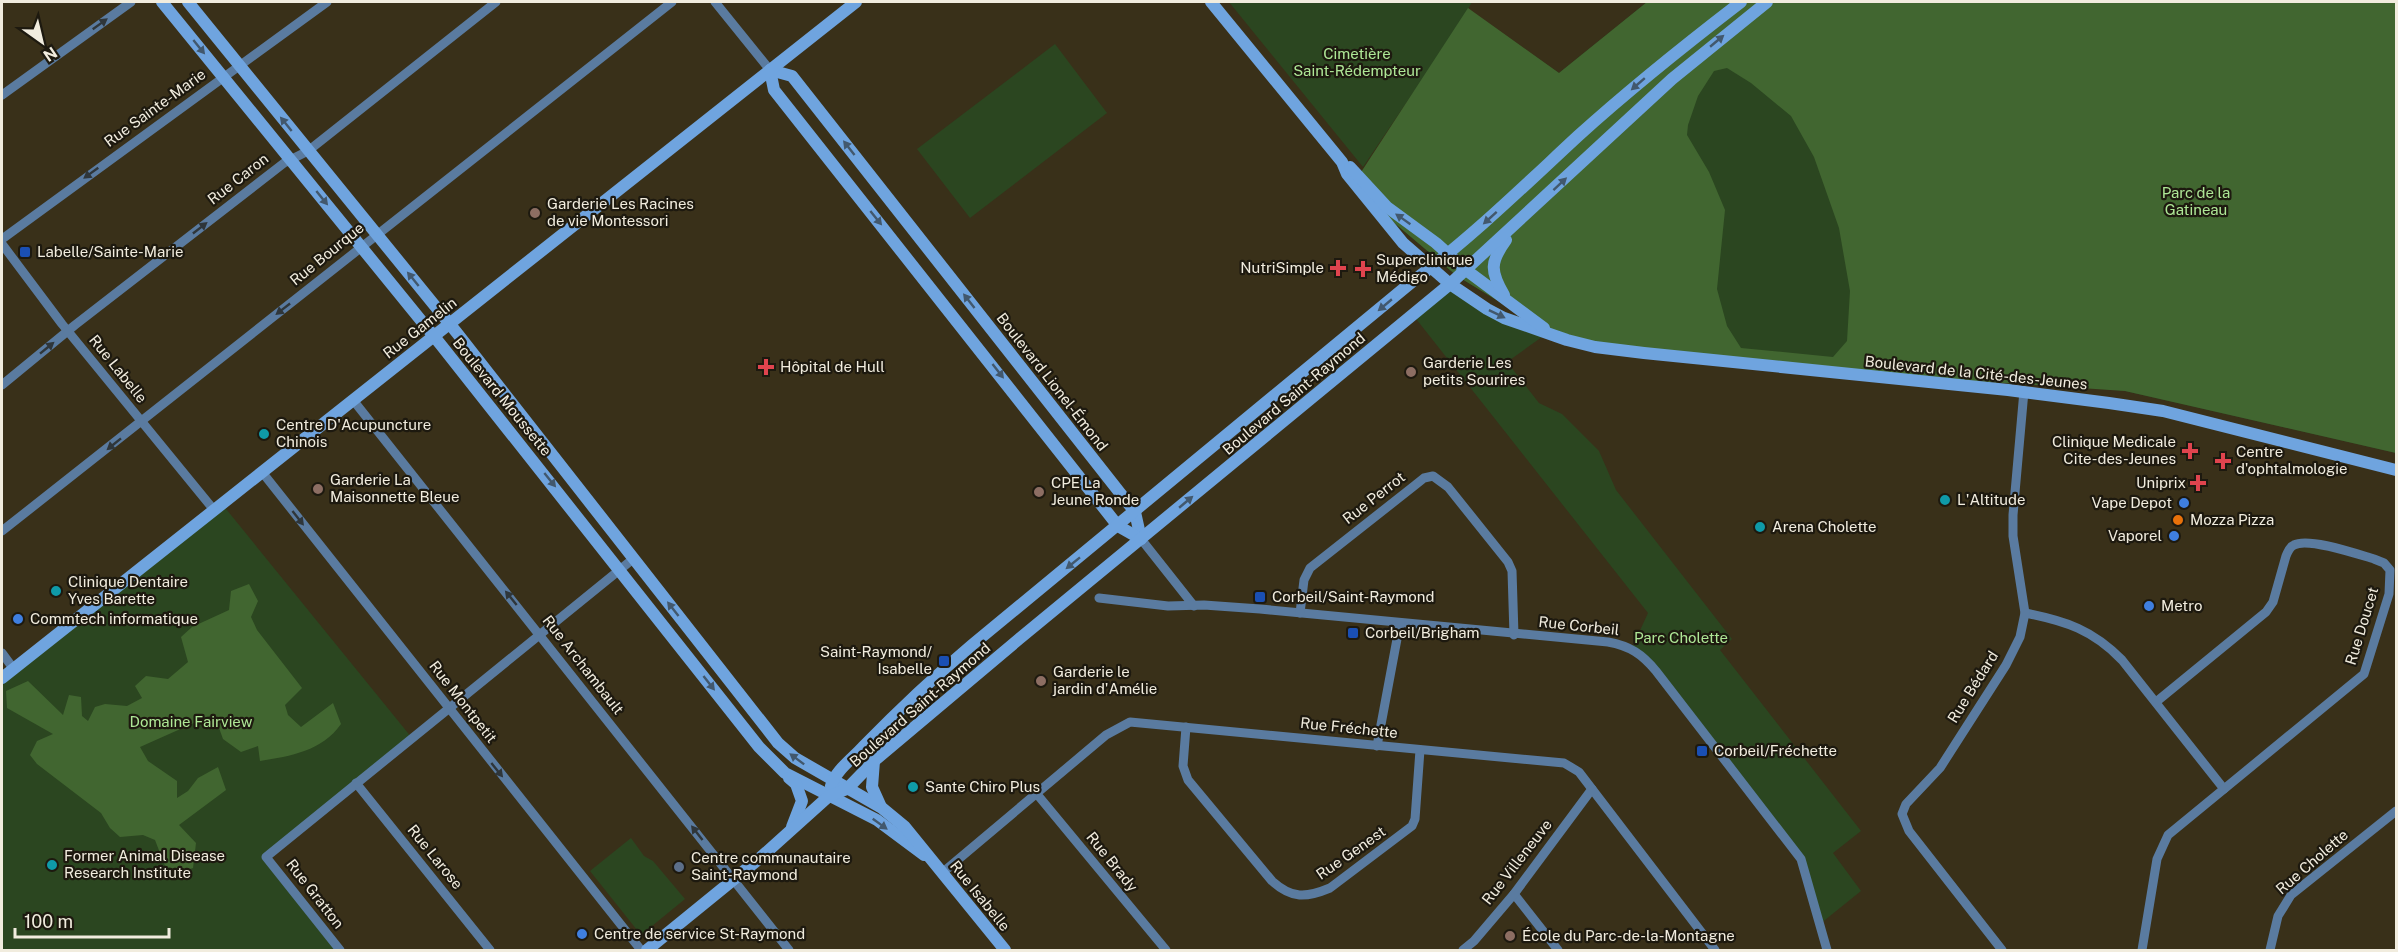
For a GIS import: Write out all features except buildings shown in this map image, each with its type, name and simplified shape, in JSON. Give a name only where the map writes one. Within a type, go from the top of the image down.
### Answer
[{"type":"street","points":[[2,96],[131,2]]},
{"type":"street","name":"Boulevard Moussette","points":[[162,2],[434,336],[759,747],[785,774],[829,796]]},
{"type":"street","name":"Boulevard Moussette","points":[[188,2],[450,324],[778,743],[795,759],[847,789]]},
{"type":"street","name":"Rue Sainte-Marie","points":[[2,239],[327,2]]},
{"type":"street","name":"Rue Caron","points":[[2,385],[289,159],[308,151],[496,2]]},
{"type":"street","name":"Rue Bourque","points":[[2,531],[672,2]]},
{"type":"street","name":"Boulevard Lionel-Émond","points":[[715,2],[770,70],[774,90],[1118,526],[1141,539]]},
{"type":"street","name":"Rue Gamelin","points":[[2,678],[856,2]]},
{"type":"street","name":"Boulevard de la Cité-des-Jeunes","points":[[1211,2],[1342,162],[1347,174],[1403,243],[1450,284],[1504,318],[1567,340],[1595,347],[2024,391],[2163,411],[2397,470]]},
{"type":"street","name":"Boulevard Saint-Raymond","points":[[829,796],[833,780],[942,670],[1448,255],[1616,102],[1741,2]]},
{"type":"street","name":"Boulevard Saint-Raymond","points":[[647,951],[829,796],[847,789],[874,761],[1450,284],[1518,224],[1672,79],[1767,2]]},
{"type":"street","name":"Boulevard Lionel-Émond","points":[[770,70],[792,76],[1135,512],[1141,539]]},
{"type":"street","name":"Boulevard de la Cité-des-Jeunes","points":[[1342,162],[1353,169],[1387,207],[1549,332]]},
{"type":"street","points":[[1506,298],[1494,277],[1493,263],[1500,248],[1518,224]]},
{"type":"street","name":"Rue Labelle","points":[[2,244],[68,331],[214,510]]},
{"type":"street","name":"Rue Bédard","points":[[2002,951],[1908,831],[1902,814],[1906,804],[1940,768],[2006,664],[2020,637],[2025,613],[2013,526],[2024,391]]},
{"type":"street","name":"Rue Archambault","points":[[353,400],[789,951]]},
{"type":"street","name":"Rue Montpetit","points":[[262,472],[641,951]]},
{"type":"street","name":"Rue Perrot","points":[[1300,613],[1304,580],[1310,568],[1414,486],[1425,478],[1433,476],[1448,487],[1508,562],[1512,571],[1514,635]]},
{"type":"street","points":[[1141,539],[1194,606]]},
{"type":"street","name":"Rue Doucet","points":[[2142,951],[2157,859],[2168,835],[2364,674],[2393,595],[2390,570],[2384,563],[2309,542],[2294,544],[2288,549],[2273,602],[2266,612],[2156,702]]},
{"type":"street","points":[[356,783],[633,559]]},
{"type":"street","name":"Rue Corbeil","points":[[1099,598],[1168,606],[1300,613],[1514,635],[1608,642],[1632,648],[1643,655],[1801,859],[1827,951]]},
{"type":"street","points":[[2025,613],[2095,635],[2122,660],[2224,789]]},
{"type":"street","points":[[1377,746],[1400,624]]},
{"type":"street","points":[[2,653],[13,668]]},
{"type":"street","name":"Rue Fréchette","points":[[942,873],[1106,735],[1121,725],[1142,722],[1564,763],[1579,772],[1715,951]]},
{"type":"street","name":"Rue Genest","points":[[1186,727],[1183,766],[1188,780],[1272,881],[1283,892],[1294,896],[1318,893],[1330,888],[1412,826],[1415,819],[1420,750]]},
{"type":"street","points":[[874,761],[872,787],[882,808]]},
{"type":"street","points":[[785,774],[796,784],[802,801],[790,830]]},
{"type":"street","name":"Rue Gratton","points":[[340,951],[266,856],[356,783]]},
{"type":"street","name":"Rue Larose","points":[[356,783],[490,951]]},
{"type":"street","name":"Rue Isabelle","points":[[847,789],[882,808],[911,833],[1005,951]]},
{"type":"street","name":"Rue Villeneuve","points":[[1463,951],[1514,894],[1592,789]]},
{"type":"street","name":"Rue Brady","points":[[1036,793],[1166,951]]},
{"type":"street","name":"Rue Isabelle","points":[[829,796],[876,820],[932,861]]},
{"type":"street","name":"Rue Cholette","points":[[2270,951],[2278,916],[2292,895],[2397,811]]},
{"type":"street","points":[[1514,894],[1558,951]]},
{"type":"green space","name":"Parc de la Gatineau","points":[[1229,2],[1472,2],[1468,9],[1559,73],[1647,2],[2396,2],[2396,453],[2125,391],[1549,332],[1507,362],[1539,403],[1562,414],[1599,451],[1616,490],[1732,639],[1720,650],[1861,831],[1833,853],[1861,891],[1820,924],[1801,859],[1632,648],[1648,613],[1413,315],[1450,284],[1474,301],[1547,331],[1457,276],[1385,215],[1354,183],[1423,78],[1363,167]]},
{"type":"green space","name":"Parc de la Gatineau","points":[[1647,2],[2396,2],[2396,453],[2125,391],[1675,361],[1630,353],[1539,326],[1457,276],[1385,215],[1354,183],[1468,8],[1559,73]],"holes":[[[1727,68],[1751,83],[1791,116],[1814,157],[1839,228],[1850,291],[1847,341],[1833,357],[1741,348],[1727,326],[1717,289],[1725,210],[1709,172],[1687,135],[1698,96],[1714,71]]]},
{"type":"green space","points":[[1055,44],[1107,113],[970,218],[917,149]]},
{"type":"green space","name":"Domaine Fairview","points":[[222,504],[412,738],[266,856],[340,950],[2,950],[2,678]]},
{"type":"green space","points":[[249,584],[258,601],[251,617],[257,630],[302,688],[285,705],[288,715],[301,727],[333,703],[341,724],[325,740],[305,751],[260,761],[258,746],[241,752],[223,739],[214,714],[140,747],[148,761],[177,781],[177,798],[188,791],[198,778],[218,767],[226,790],[179,825],[196,843],[193,868],[181,872],[165,866],[155,840],[143,835],[120,837],[110,828],[101,813],[37,764],[30,755],[37,741],[53,734],[7,708],[6,691],[28,681],[63,715],[69,695],[81,697],[82,716],[88,721],[95,707],[105,704],[127,706],[142,698],[135,686],[146,676],[168,679],[188,662],[181,637],[192,627],[229,610],[231,591]]},
{"type":"green space","points":[[631,838],[644,856],[653,861],[685,899],[641,935],[590,871]]},
{"type":"place","name":"Garderie Les Racines de vie Montessori","points":[[535,213]]},
{"type":"place","name":"Labelle/Sainte-Marie","points":[[25,252]]},
{"type":"place","name":"NutriSimple","points":[[1338,268]]},
{"type":"place","name":"Superclinique Médigo","points":[[1363,269]]},
{"type":"place","name":"Hôpital de Hull","points":[[766,367]]},
{"type":"place","name":"Garderie Les petits Sourires","points":[[1411,372]]},
{"type":"place","name":"Centre D'Acupuncture Chinois","points":[[264,434]]},
{"type":"place","name":"Clinique Medicale Cite-des-Jeunes","points":[[2190,451]]},
{"type":"place","name":"Centre d'ophtalmologie","points":[[2223,461]]},
{"type":"place","name":"Uniprix","points":[[2198,483]]},
{"type":"place","name":"Garderie La Maisonnette Bleue","points":[[318,489]]},
{"type":"place","name":"CPE La Jeune Ronde","points":[[1039,492]]},
{"type":"place","name":"L'Altitude","points":[[1945,500]]},
{"type":"place","name":"Vape Depot","points":[[2184,503]]},
{"type":"place","name":"Mozza Pizza","points":[[2178,520]]},
{"type":"place","name":"Arena Cholette","points":[[1760,527]]},
{"type":"place","name":"Vaporel","points":[[2174,536]]},
{"type":"place","name":"Clinique Dentaire Yves Barette","points":[[56,591]]},
{"type":"place","name":"Corbeil/Saint-Raymond","points":[[1260,597]]},
{"type":"place","name":"Metro","points":[[2149,606]]},
{"type":"place","name":"Commtech informatique","points":[[18,619]]},
{"type":"place","name":"Corbeil/Brigham","points":[[1353,633]]},
{"type":"place","name":"Saint-Raymond/ Isabelle","points":[[944,661]]},
{"type":"place","name":"Garderie le jardin d'Amélie","points":[[1041,681]]},
{"type":"place","name":"Corbeil/Fréchette","points":[[1702,751]]},
{"type":"place","name":"Sante Chiro Plus","points":[[913,787]]},
{"type":"place","name":"Former Animal Disease Research Institute","points":[[52,865]]},
{"type":"place","name":"Centre communautaire Saint-Raymond","points":[[679,867]]},
{"type":"place","name":"Centre de service St-Raymond","points":[[582,934]]},
{"type":"place","name":"École du Parc-de-la-Montagne","points":[[1510,936]]},
{"type":"park label","name":"Cimetière Saint-Rédempteur","points":[[1357,62]]},
{"type":"park label","name":"Parc Cholette","points":[[1681,638]]}]
